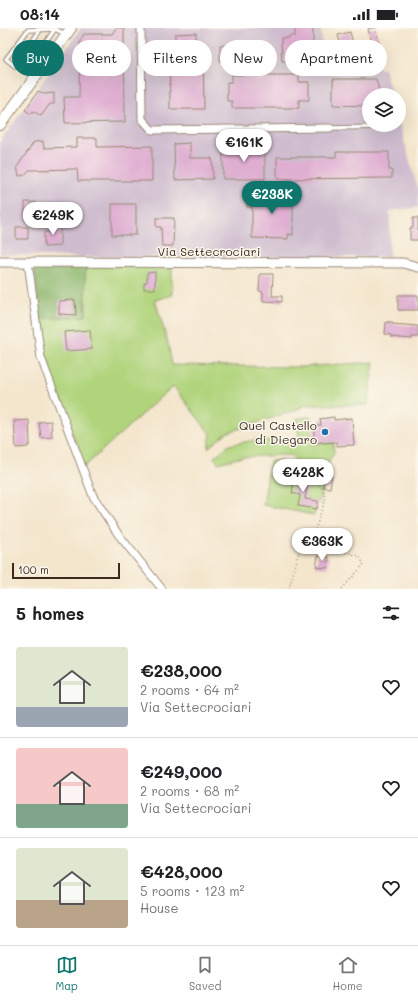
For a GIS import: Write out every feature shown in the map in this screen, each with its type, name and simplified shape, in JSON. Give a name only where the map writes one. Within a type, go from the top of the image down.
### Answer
[{"type":"main road","points":[[62,40],[69,31]]},
{"type":"main road","points":[[0,125],[36,76]]},
{"type":"main road","name":"Via Settecrociari","points":[[0,262],[403,263],[418,267]]},
{"type":"street","points":[[142,28],[142,119],[152,130],[330,128]]},
{"type":"street","points":[[28,262],[41,358],[93,496],[118,534],[162,589]]},
{"type":"lane","points":[[33,40],[41,29]]},
{"type":"lane","points":[[47,40],[55,29]]},
{"type":"lane","points":[[20,40],[28,30],[55,29],[69,31]]},
{"type":"lane","points":[[12,51],[6,59],[12,64]]},
{"type":"lane","points":[[330,128],[362,127]]},
{"type":"path","points":[[289,589],[303,537],[315,530],[326,497],[314,473]]},
{"type":"path","points":[[315,530],[342,539],[342,551],[360,556],[364,564],[342,589]]},
{"type":"shaded area","points":[[81,28],[321,28],[322,40],[285,40],[285,76],[386,76],[390,88],[362,88],[362,132],[402,132],[418,190],[418,207],[390,211],[389,257],[64,257],[0,254],[0,142],[47,76],[64,76],[64,52],[72,41],[72,76],[131,76],[131,40],[72,40]]},
{"type":"green space","points":[[34,266],[85,266],[86,316],[40,319]]},
{"type":"green space","points":[[85,266],[172,266],[172,295],[155,300],[168,343],[172,365],[300,367],[374,362],[368,405],[306,405],[293,411],[226,433],[208,448],[211,435],[174,387],[166,392],[84,467],[44,350],[40,319],[86,315]]},
{"type":"green space","points":[[311,416],[312,444],[333,442],[334,452],[326,468],[319,470],[303,469],[291,455],[242,457],[218,463],[214,457],[229,445],[255,440],[300,441],[296,419]]},
{"type":"green space","points":[[281,460],[282,469],[326,480],[314,515],[263,505],[270,461]]},
{"type":"building","points":[[116,28],[124,28],[124,40],[81,40],[84,34],[112,34]]},
{"type":"building","points":[[295,28],[313,28],[313,40],[285,40],[285,61],[282,61],[281,38],[295,36]]},
{"type":"building","points":[[375,28],[378,40],[371,40],[368,29]]},
{"type":"building","points":[[350,32],[352,40],[339,40],[338,35]]},
{"type":"building","points":[[196,33],[196,40],[175,40],[175,34]]},
{"type":"building","points":[[79,76],[125,76],[125,122],[65,123],[64,97],[79,97]]},
{"type":"building","points":[[169,76],[204,76],[204,109],[170,109]]},
{"type":"building","points":[[232,76],[299,76],[299,82],[309,82],[309,100],[299,100],[299,108],[232,108],[232,101],[227,101],[227,82],[232,82]]},
{"type":"building","points":[[333,79],[376,79],[378,88],[362,88],[362,106],[333,105]]},
{"type":"building","points":[[38,91],[45,94],[54,93],[54,104],[50,104],[41,116],[33,111],[31,114],[25,110]]},
{"type":"building","points":[[77,138],[97,138],[97,147],[152,146],[152,181],[78,181],[77,169],[29,170],[25,175],[19,176],[17,167],[34,142],[43,141],[44,148],[77,147]]},
{"type":"building","points":[[190,143],[190,158],[212,158],[213,179],[175,180],[174,144]]},
{"type":"building","points":[[227,146],[260,146],[265,150],[265,179],[223,179],[223,151]]},
{"type":"building","points":[[336,152],[389,152],[389,170],[392,170],[392,178],[277,179],[277,157],[336,157]]},
{"type":"building","points":[[247,194],[293,194],[293,235],[288,234],[288,239],[252,238],[252,207],[247,207]]},
{"type":"building","points":[[25,202],[36,202],[36,219],[25,219]]},
{"type":"building","points":[[112,204],[136,204],[136,235],[112,235]]},
{"type":"building","points":[[156,218],[174,218],[173,246],[162,246],[161,227],[156,227]]},
{"type":"building","points":[[413,218],[418,218],[418,240],[410,240],[410,228],[413,228]]},
{"type":"building","points":[[53,221],[60,221],[60,246],[44,247],[44,232],[53,232]]},
{"type":"building","points":[[16,227],[28,227],[28,239],[16,239]]},
{"type":"building","points":[[155,272],[155,289],[144,289],[144,283],[147,282],[147,273]]},
{"type":"building","points":[[260,274],[273,274],[272,296],[282,296],[282,302],[263,301],[263,292],[259,291]]},
{"type":"building","points":[[398,295],[418,295],[418,310],[398,310]]},
{"type":"building","points":[[75,300],[76,315],[59,314],[59,301]]},
{"type":"building","points":[[386,322],[393,322],[392,324],[418,326],[418,337],[412,337],[412,339],[391,337],[391,335],[385,334]]},
{"type":"building","points":[[90,330],[92,349],[66,351],[64,332]]},
{"type":"building","points":[[334,417],[334,420],[352,418],[354,445],[337,446],[337,442],[314,443],[314,426],[321,425],[320,419]]},
{"type":"building","points":[[29,420],[30,445],[28,445],[28,447],[16,448],[14,421]]},
{"type":"building","points":[[51,421],[52,437],[41,438],[39,422]]},
{"type":"building","points":[[325,474],[332,476],[330,488],[323,487]]},
{"type":"building","points":[[295,476],[309,478],[305,499],[318,501],[317,509],[298,506],[300,495],[292,493]]},
{"type":"building","points":[[318,556],[329,557],[327,568],[316,567]]},
{"type":"place","name":"Quel Castello di Diegaro","points":[[325,432]]}]
